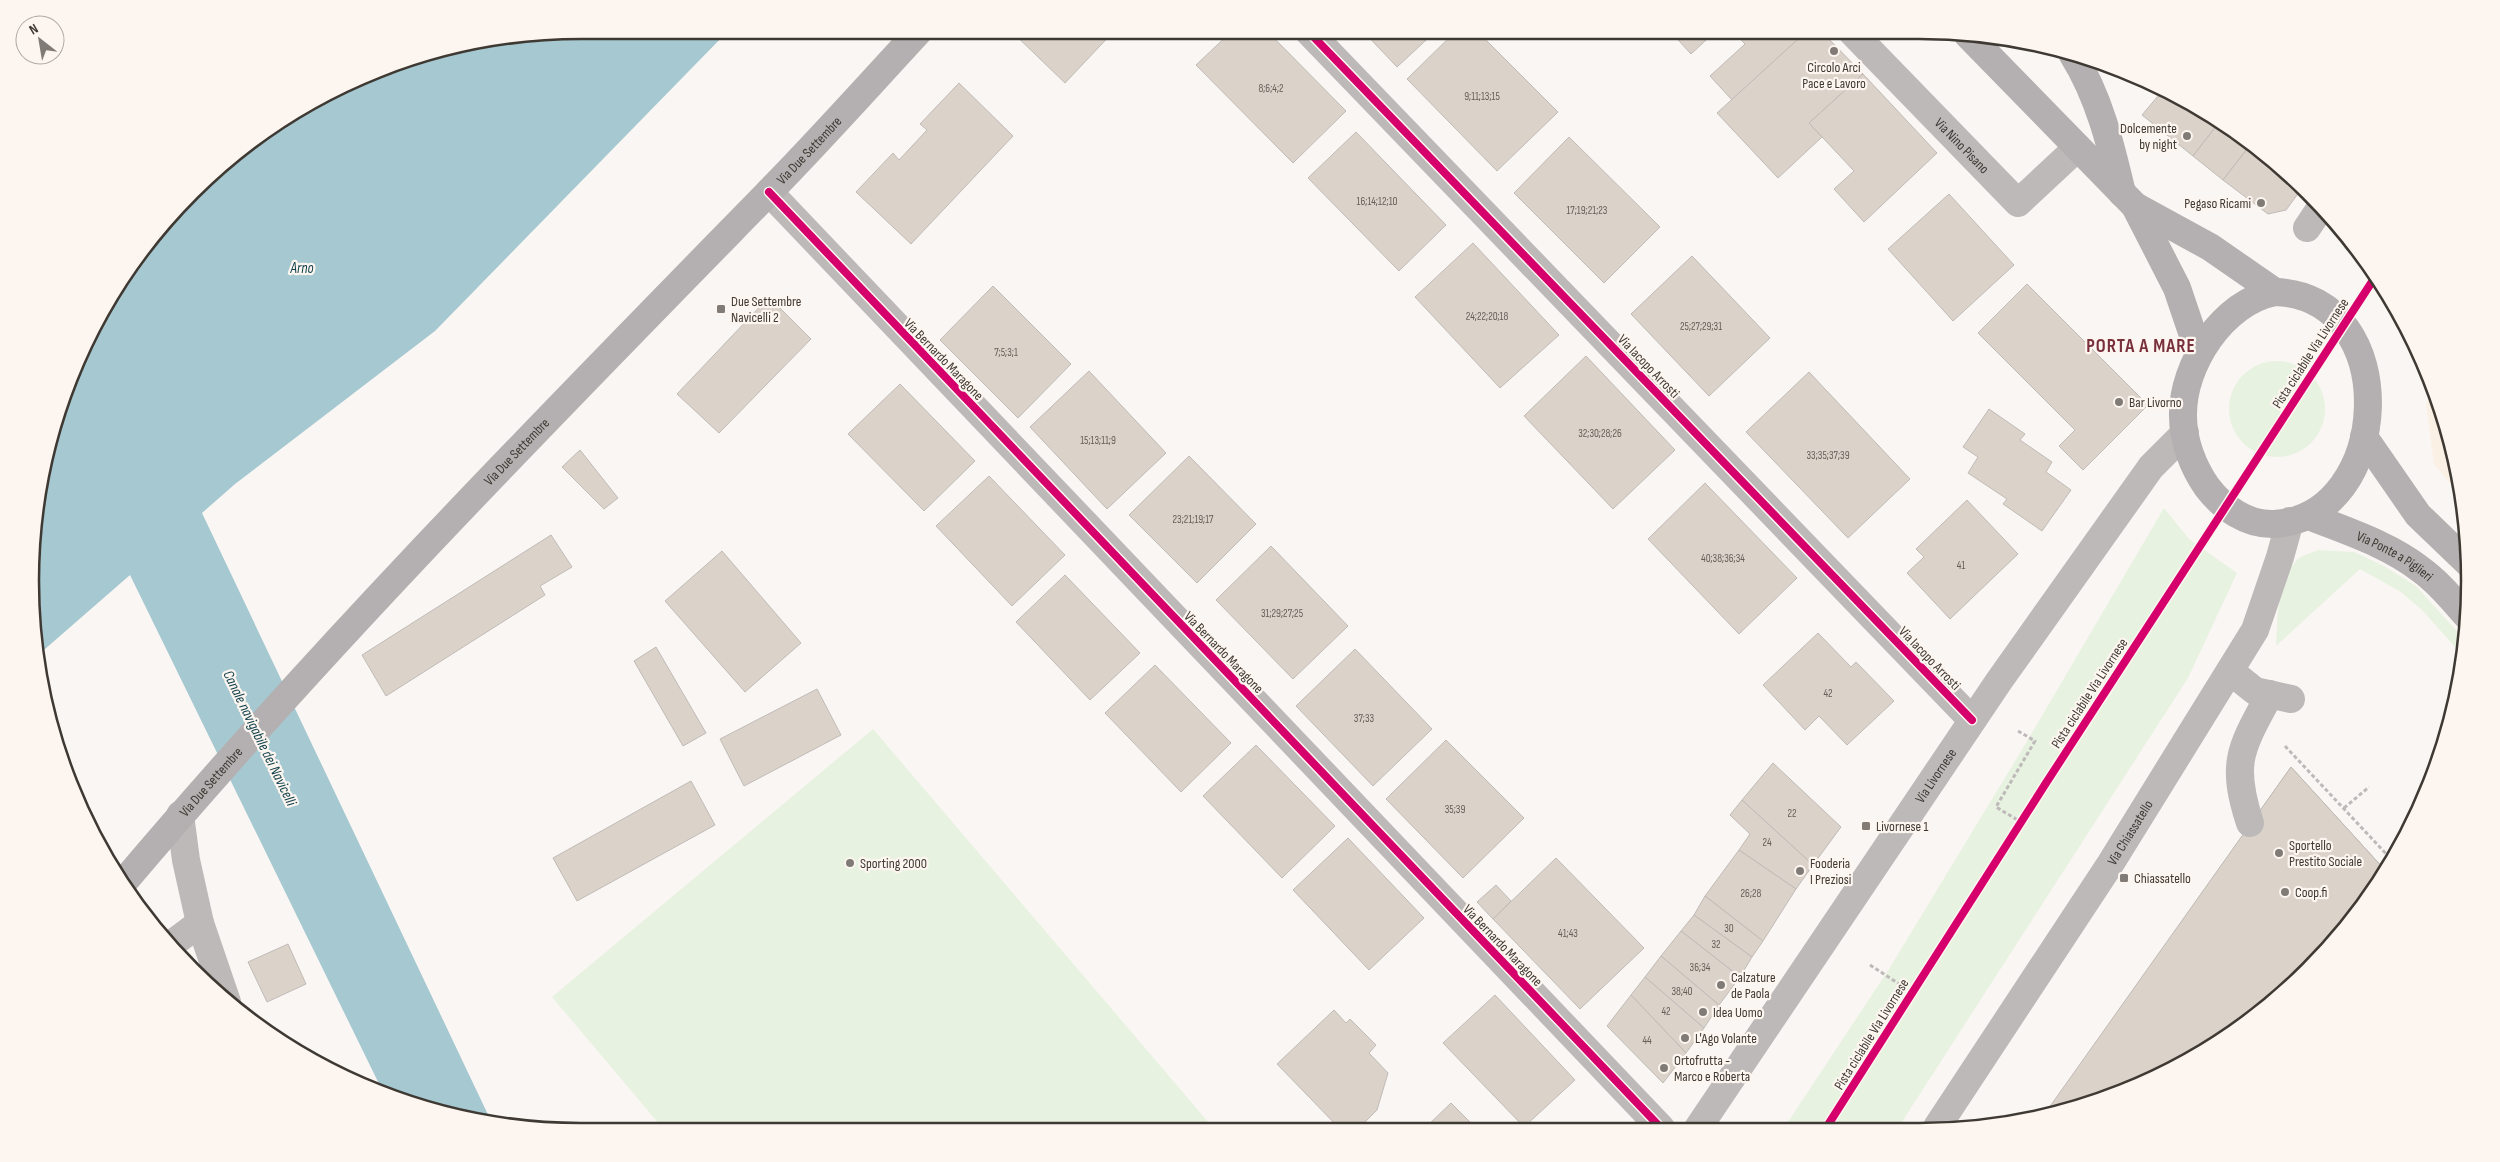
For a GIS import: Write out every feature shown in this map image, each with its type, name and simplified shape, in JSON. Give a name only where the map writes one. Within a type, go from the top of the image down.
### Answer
[{"type":"main road","name":"Via Due Settembre","points":[[127,878],[199,793],[338,640],[769,192],[912,39]]},
{"type":"main road","points":[[1974,42],[2129,200],[2210,247],[2275,292]]},
{"type":"main road","points":[[2077,63],[2094,97],[2129,200],[2177,288],[2199,353]]},
{"type":"main road","points":[[2275,292],[2308,297],[2334,312],[2346,327],[2359,352],[2366,384],[2368,416],[2364,437],[2347,481],[2330,502],[2299,518],[2271,524],[2259,522],[2231,511],[2204,482],[2194,465],[2185,433],[2183,416],[2185,399],[2199,353],[2219,326],[2238,306],[2260,294],[2275,292]]},
{"type":"main road","points":[[2364,437],[2418,515],[2460,556]]},
{"type":"main road","name":"Via Ponte a Piglieri","points":[[2299,518],[2368,540],[2408,561],[2436,582],[2460,609]]},
{"type":"street","name":"Via Iacopo Arrosti","points":[[1316,39],[1972,720]]},
{"type":"street","name":"Via Nino Pisano","points":[[1859,39],[2018,203],[2077,148]]},
{"type":"street","name":"Via Bernardo Maragone","points":[[769,192],[1656,1123]]},
{"type":"street","name":"Via Livornese","points":[[1701,1123],[1972,720],[2151,467],[2185,433]]},
{"type":"street","name":"Via Chiassatello","points":[[1940,1122],[2109,866],[2255,630],[2280,557],[2299,518]]},
{"type":"street","points":[[2230,671],[2273,703],[2243,746],[2238,770],[2242,798],[2250,822]]},
{"type":"street","points":[[180,815],[186,860],[200,923],[222,988]]},
{"type":"street","points":[[175,941],[200,923]]},
{"type":"path","points":[[2273,703],[2344,808],[2387,855]]},
{"type":"path","points":[[2018,731],[2035,741],[1996,807],[2021,822]]},
{"type":"path","points":[[2344,808],[2369,787]]},
{"type":"path","points":[[2016,830],[2026,814]]},
{"type":"path","points":[[1870,965],[1912,993]]},
{"type":"shaded area","points":[[2429,399],[2443,441],[2453,486],[2434,464],[2426,403]]},
{"type":"green space","points":[[2345,245],[2352,255],[2343,248]]},
{"type":"green space","points":[[2277,361],[2295,365],[2311,375],[2321,391],[2325,409],[2321,427],[2311,443],[2295,453],[2277,457],[2259,453],[2243,443],[2233,427],[2229,409],[2233,391],[2243,375],[2259,365]]},
{"type":"green space","points":[[2164,508],[2189,539],[2237,573],[2188,678],[1901,1123],[1787,1123],[1889,969],[2023,748]]},
{"type":"green space","points":[[2318,550],[2354,552],[2384,566],[2416,586],[2459,633],[2457,649],[2423,611],[2401,592],[2360,569],[2276,646],[2279,601],[2285,579],[2297,560],[2304,555]]},
{"type":"green space","name":"Sporting 2000","points":[[873,729],[1209,1123],[658,1123],[552,997]]},
{"type":"water","name":"Arno","points":[[720,39],[435,331],[235,484],[202,513],[488,1115],[441,1105],[379,1084],[130,575],[43,651],[39,581],[43,510],[57,441],[80,373],[111,310],[130,280],[173,223],[223,173],[280,130],[310,111],[373,80],[441,57],[510,43],[546,40]]},
{"type":"building","points":[[1019,39],[1107,39],[1065,83]]},
{"type":"building","points":[[1223,39],[1275,39],[1346,111],[1293,163],[1196,65]]},
{"type":"building","points":[[1371,39],[1427,39],[1397,67]]},
{"type":"building","points":[[1448,39],[1485,39],[1558,112],[1497,171],[1407,79]]},
{"type":"building","points":[[1677,39],[1707,39],[1691,54]]},
{"type":"building","points":[[1740,39],[1798,39],[1732,100],[1710,76],[1745,44]]},
{"type":"building","points":[[1798,39],[1829,39],[1863,74],[1809,123],[1822,137],[1778,178],[1717,113]]},
{"type":"building","points":[[1863,74],[1937,153],[1864,222],[1834,189],[1854,171],[1809,123]]},
{"type":"building","points":[[959,83],[1013,136],[911,244],[856,192],[893,153],[899,160],[927,130],[920,124]]},
{"type":"building","points":[[2159,95],[2215,127],[2193,156],[2142,115]]},
{"type":"building","points":[[2215,127],[2247,149],[2223,180],[2193,156]]},
{"type":"building","points":[[1356,132],[1446,225],[1399,271],[1308,178]]},
{"type":"building","points":[[1569,137],[1660,227],[1604,283],[1514,193]]},
{"type":"building","points":[[2247,149],[2277,173],[2298,194],[2286,210],[2268,214],[2223,180]]},
{"type":"building","points":[[1949,194],[2014,265],[1953,321],[1888,249]]},
{"type":"building","points":[[1473,243],[1559,335],[1500,388],[1415,297]]},
{"type":"building","points":[[1692,256],[1770,338],[1709,396],[1631,314]]},
{"type":"building","points":[[2027,284],[2148,405],[2083,470],[2059,446],[2075,430],[1978,333]]},
{"type":"building","points":[[993,286],[1071,364],[1018,418],[940,340]]},
{"type":"building","points":[[769,297],[811,339],[719,433],[677,394]]},
{"type":"building","points":[[1586,356],[1675,450],[1613,509],[1524,416]]},
{"type":"building","points":[[1089,371],[1166,453],[1107,509],[1030,427]]},
{"type":"building","points":[[1809,372],[1910,479],[1848,538],[1746,432]]},
{"type":"building","points":[[900,384],[975,461],[924,511],[848,434]]},
{"type":"building","points":[[1989,409],[2025,434],[2020,440],[2052,462],[2046,472],[2071,490],[2042,531],[2003,504],[2007,499],[1968,473],[1978,457],[1963,447]]},
{"type":"building","points":[[580,450],[618,498],[604,509],[562,467]]},
{"type":"building","points":[[1189,456],[1256,524],[1197,583],[1129,515]]},
{"type":"building","points":[[989,476],[1065,555],[1012,606],[936,526]]},
{"type":"building","points":[[1705,483],[1797,578],[1739,634],[1648,539]]},
{"type":"building","points":[[1967,500],[2018,554],[1950,619],[1907,573],[1924,557],[1916,549]]},
{"type":"building","points":[[551,535],[572,567],[540,586],[545,595],[386,696],[362,655]]},
{"type":"building","points":[[1271,546],[1348,626],[1293,679],[1216,600]]},
{"type":"building","points":[[722,551],[801,643],[745,692],[665,601]]},
{"type":"building","points":[[1065,575],[1140,653],[1090,700],[1016,622]]},
{"type":"building","points":[[1818,633],[1851,667],[1856,662],[1894,701],[1847,745],[1819,716],[1805,730],[1763,685]]},
{"type":"building","points":[[656,647],[706,733],[683,746],[634,661]]},
{"type":"building","points":[[1355,649],[1432,729],[1373,786],[1296,706]]},
{"type":"building","points":[[1155,665],[1231,743],[1181,792],[1105,713]]},
{"type":"building","points":[[817,689],[841,735],[744,786],[720,739]]},
{"type":"building","points":[[1446,740],[1524,818],[1463,878],[1386,799]]},
{"type":"building","points":[[1256,745],[1335,826],[1282,878],[1203,796]]},
{"type":"building","points":[[1773,763],[1841,827],[1813,865],[1742,800]]},
{"type":"building","name":"Coop.fi","points":[[2291,767],[2381,865],[2327,939],[2277,989],[2220,1032],[2190,1051],[2171,1061],[2123,1005]]},
{"type":"building","name":"Coop.fi","points":[[2291,767],[2381,865],[2370,882],[2327,939],[2277,989],[2220,1032],[2190,1051],[2127,1082],[2049,1107]]},
{"type":"building","points":[[691,781],[715,825],[577,901],[553,858]]},
{"type":"building","points":[[1742,800],[1813,865],[1796,889],[1739,850],[1750,834],[1730,815]]},
{"type":"building","points":[[1348,838],[1424,918],[1369,970],[1293,890]]},
{"type":"building","points":[[1739,850],[1796,889],[1763,941],[1705,896]]},
{"type":"building","points":[[1556,858],[1644,948],[1580,1009],[1493,919]]},
{"type":"building","points":[[1496,885],[1511,901],[1493,919],[1477,902]]},
{"type":"building","points":[[1705,896],[1763,941],[1752,957],[1694,915]]},
{"type":"building","points":[[1694,915],[1752,957],[1740,977],[1681,931]]},
{"type":"building","points":[[1681,931],[1740,977],[1719,1005],[1661,956]]},
{"type":"building","points":[[288,944],[306,984],[267,1002],[248,962]]},
{"type":"building","points":[[1661,956],[1719,1005],[1704,1028],[1645,977]]},
{"type":"building","points":[[1645,977],[1704,1028],[1686,1053],[1631,995]]},
{"type":"building","points":[[1495,995],[1575,1080],[1528,1123],[1520,1123],[1443,1043]]},
{"type":"building","points":[[1631,995],[1686,1053],[1663,1083],[1607,1026]]},
{"type":"building","points":[[1334,1010],[1346,1023],[1350,1019],[1376,1045],[1369,1053],[1388,1073],[1377,1110],[1364,1123],[1334,1123],[1277,1064]]},
{"type":"building","points":[[1451,1103],[1471,1123],[1430,1123]]},
{"type":"cycle path","points":[[1316,39],[1972,720]]},
{"type":"cycle path","points":[[769,192],[1656,1123]]},
{"type":"cycle path","name":"Pista ciclabile Via Livornese","points":[[1829,1123],[2046,783],[2372,282]]},
{"type":"place","name":"Circolo Arci Pace e Lavoro","points":[[1834,51]]},
{"type":"place","name":"Dolcemente by night","points":[[2187,136]]},
{"type":"place","name":"Pegaso Ricami","points":[[2261,203]]},
{"type":"place","name":"Due Settembre Navicelli 2","points":[[721,309]]},
{"type":"place","name":"Bar Livorno","points":[[2119,402]]},
{"type":"place","name":"Livornese 1","points":[[1866,826]]},
{"type":"place","name":"Sportello Prestito Sociale","points":[[2279,853]]},
{"type":"place","name":"Sporting 2000","points":[[850,863]]},
{"type":"place","name":"Fooderia I Preziosi","points":[[1800,871]]},
{"type":"place","name":"Chiassatello","points":[[2124,878]]},
{"type":"place","name":"Coop.fi","points":[[2285,892]]},
{"type":"place","name":"Calzature de Paola","points":[[1721,985]]},
{"type":"place","name":"Idea Uomo","points":[[1703,1012]]},
{"type":"place","name":"L'Ago Volante","points":[[1685,1038]]},
{"type":"place","name":"Ortofrutta - Marco e Roberta","points":[[1664,1068]]},
{"type":"district","name":"PORTA A MARE","points":[[2141,345]]},
{"type":"water label","name":"Canale navigabile dei Navicelli","points":[[260,738]]}]
